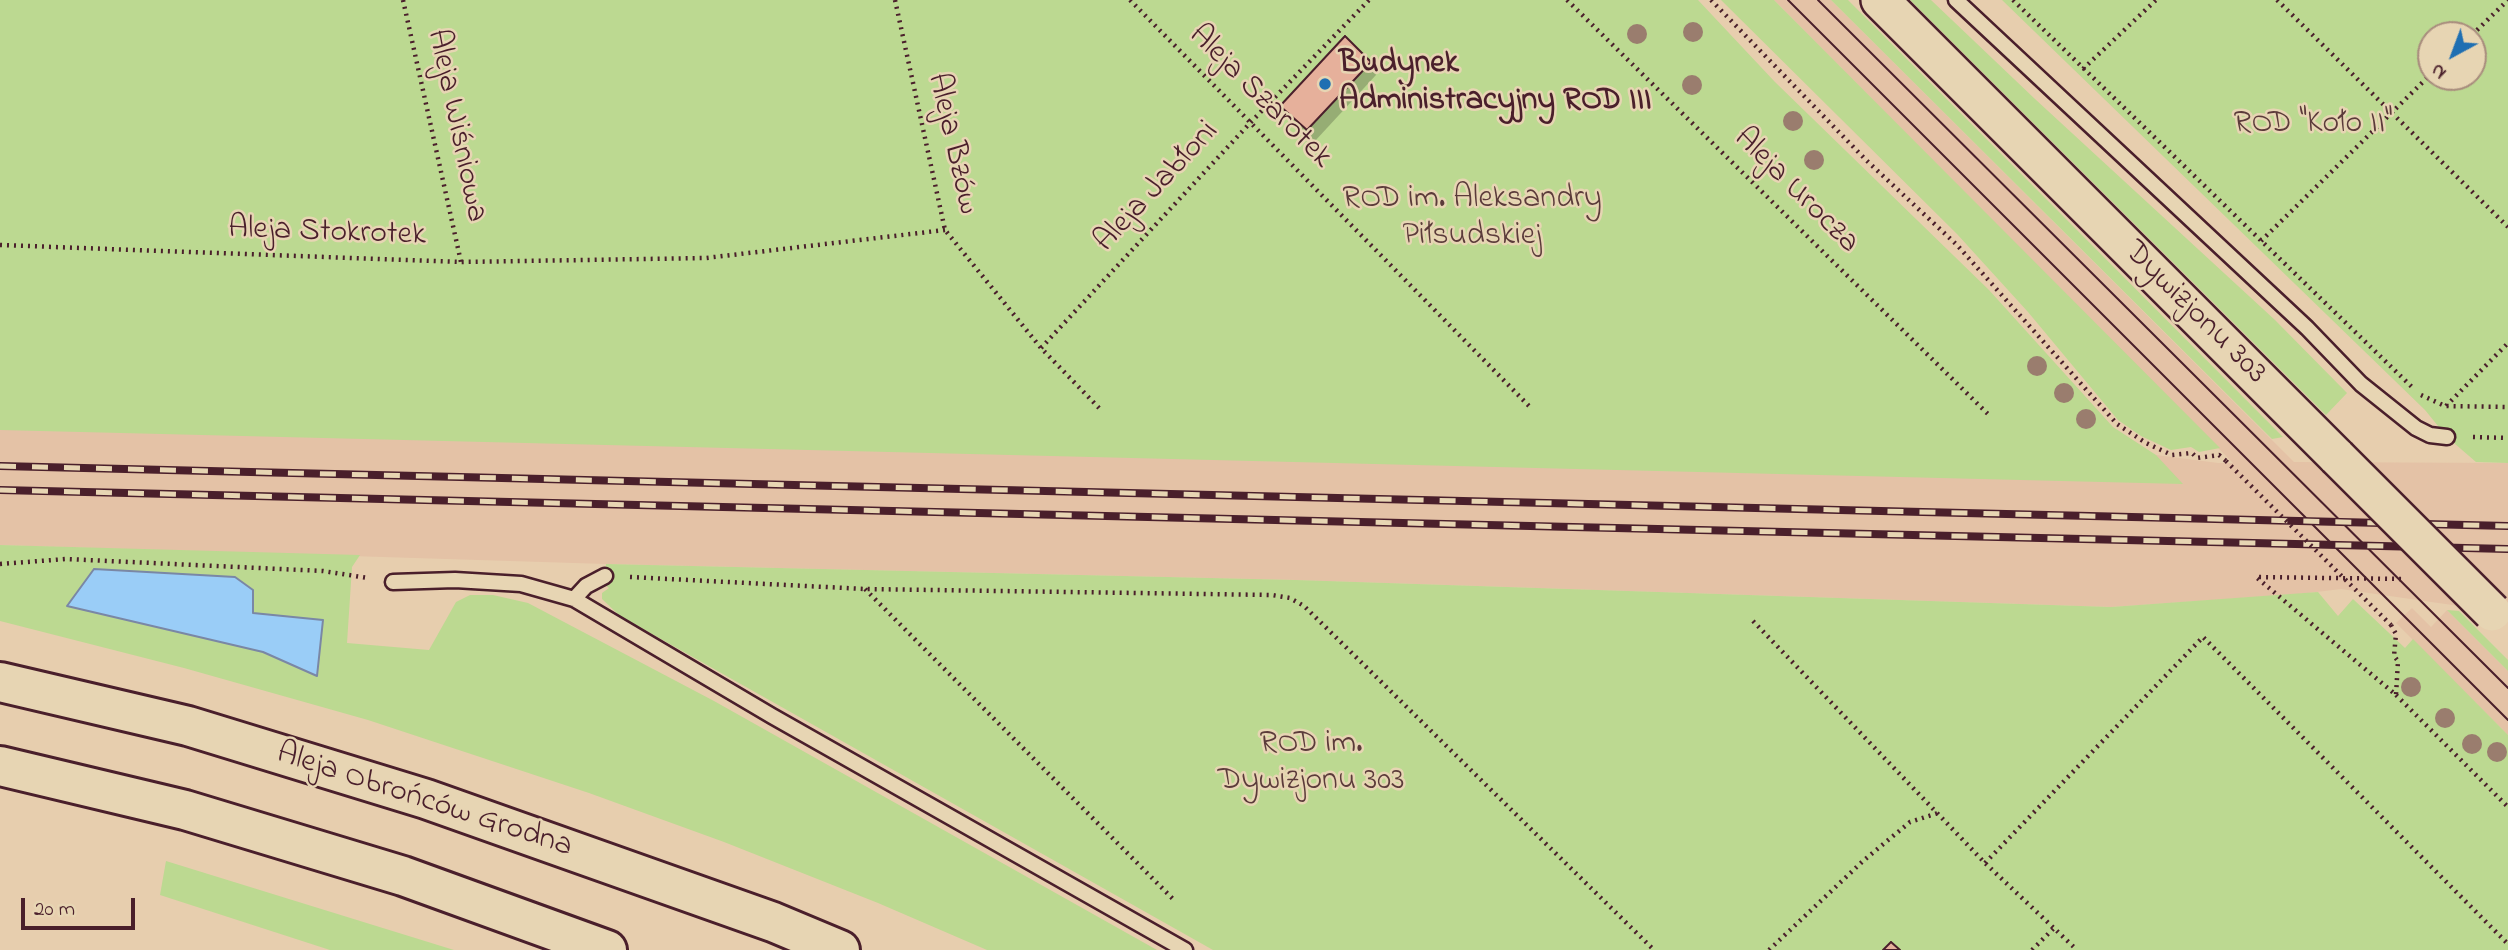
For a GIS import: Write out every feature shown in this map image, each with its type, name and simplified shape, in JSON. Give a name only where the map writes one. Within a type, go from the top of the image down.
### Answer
[{"type":"highway","name":"Aleja Obrońców Grodna","points":[[0,681],[188,726],[426,799],[773,922],[839,950]]},
{"type":"highway","points":[[0,766],[184,810],[403,876],[607,950]]},
{"type":"street","name":"Dywizjonu 303","points":[[1880,0],[2500,620]]},
{"type":"lane","points":[[1956,0],[2307,328],[2361,384],[2416,428],[2430,435],[2447,436]]},
{"type":"lane","points":[[574,598],[586,586],[605,576]]},
{"type":"lane","points":[[393,582],[454,580],[521,584],[574,598],[772,716],[1185,950]]},
{"type":"path","name":"Aleja Wiśniowa","points":[[403,0],[461,262]]},
{"type":"path","name":"Aleja Bzów","points":[[895,0],[945,230],[1041,348],[1101,410]]},
{"type":"path","name":"Aleja Szarotek","points":[[1130,0],[1531,408]]},
{"type":"path","name":"Aleja Jabłoni","points":[[1041,348],[1251,122],[1369,0]]},
{"type":"path","name":"Aleja Urocza","points":[[1567,0],[1991,417]]},
{"type":"path","points":[[1711,0],[1866,160],[1957,244],[2117,424],[2146,443],[2172,455],[2192,453],[2197,458],[2219,454],[2391,625],[2396,634],[2394,656],[2398,661],[2396,695]]},
{"type":"path","points":[[2013,0],[2420,395],[2445,406],[2508,407]]},
{"type":"path","points":[[2083,69],[2156,0]]},
{"type":"path","points":[[2277,0],[2508,227]]},
{"type":"path","points":[[2486,21],[2508,0]]},
{"type":"path","points":[[2261,242],[2417,88]]},
{"type":"path","name":"Aleja Stokrotek","points":[[0,245],[461,262],[706,258],[945,230]]},
{"type":"path","points":[[2445,406],[2508,343]]},
{"type":"path","points":[[2447,436],[2508,438]]},
{"type":"path","points":[[0,564],[65,559],[323,571],[393,582]]},
{"type":"path","points":[[605,576],[865,589],[1272,595],[1290,598],[1304,606],[1654,950]]},
{"type":"path","points":[[2415,579],[2256,577],[2396,695],[2508,807]]},
{"type":"path","points":[[865,589],[1174,900]]},
{"type":"path","points":[[1753,621],[1985,863],[2077,950]]},
{"type":"path","points":[[1985,863],[2203,637],[2508,944]]},
{"type":"path","points":[[1769,950],[1863,861],[1910,822],[1938,813]]},
{"type":"path","points":[[2032,950],[2054,928]]},
{"type":"shaded area","points":[[1774,0],[1831,0],[2294,462],[2508,463],[2508,613],[2341,589],[2111,607],[1296,580],[606,564],[0,545],[0,406],[2056,421],[2156,455],[2233,463]]},
{"type":"shaded area","points":[[2412,608],[2431,627],[2447,610],[2508,671],[2508,735],[2396,623]]},
{"type":"green space","name":"ROD im. Aleksandry Piłsudskiej","points":[[0,0],[1698,0],[1775,82],[1989,290],[2113,427],[2156,455],[2183,484],[0,430]]},
{"type":"green space","points":[[1721,0],[1774,0],[2220,448],[2199,452],[2191,447],[2171,450],[2141,436],[2118,420],[2028,312],[1957,234]]},
{"type":"green space","points":[[1831,0],[1848,0],[2283,437],[2272,439]]},
{"type":"green space","points":[[1910,0],[1931,0],[2275,320],[2347,393],[2326,415]]},
{"type":"green space","name":"ROD \"Koło II\"","points":[[2002,0],[2508,0],[2508,463],[2476,462],[2447,437],[2425,410]]},
{"type":"green space","points":[[0,545],[360,555],[352,567],[347,643],[429,650],[456,602],[470,595],[493,595],[528,603],[714,701],[1157,950],[987,950],[724,842],[589,793],[368,720],[184,668],[0,621]],"holes":[[[67,606],[253,613],[317,676],[264,652]]]},
{"type":"green space","name":"ROD im. Dywizjonu 303","points":[[606,564],[1296,580],[2111,607],[2318,592],[2338,616],[2353,599],[2405,648],[2413,639],[2508,735],[2508,950],[1213,950],[620,616],[602,599],[602,593],[609,588],[605,585]]},
{"type":"green space","points":[[2447,610],[2459,611],[2508,660],[2508,671]]},
{"type":"green space","points":[[166,861],[454,950],[330,950],[160,895]]},
{"type":"water","points":[[94,569],[235,577],[253,590],[253,613],[323,620],[317,676],[263,652],[67,606]]},
{"type":"building","name":"Budynek Administracyjny ROD III","points":[[1345,36],[1371,62],[1307,130],[1280,106]]},
{"type":"building","points":[[1891,942],[1900,950],[1883,950]]},
{"type":"tram line","points":[[1788,0],[2508,720]]},
{"type":"tram line","points":[[1818,0],[2508,688]]},
{"type":"railway","points":[[0,466],[2508,526]]},
{"type":"railway","points":[[0,490],[2508,549]]},
{"type":"place","name":"Budynek Administracyjny ROD III","points":[[1325,84]]}]
